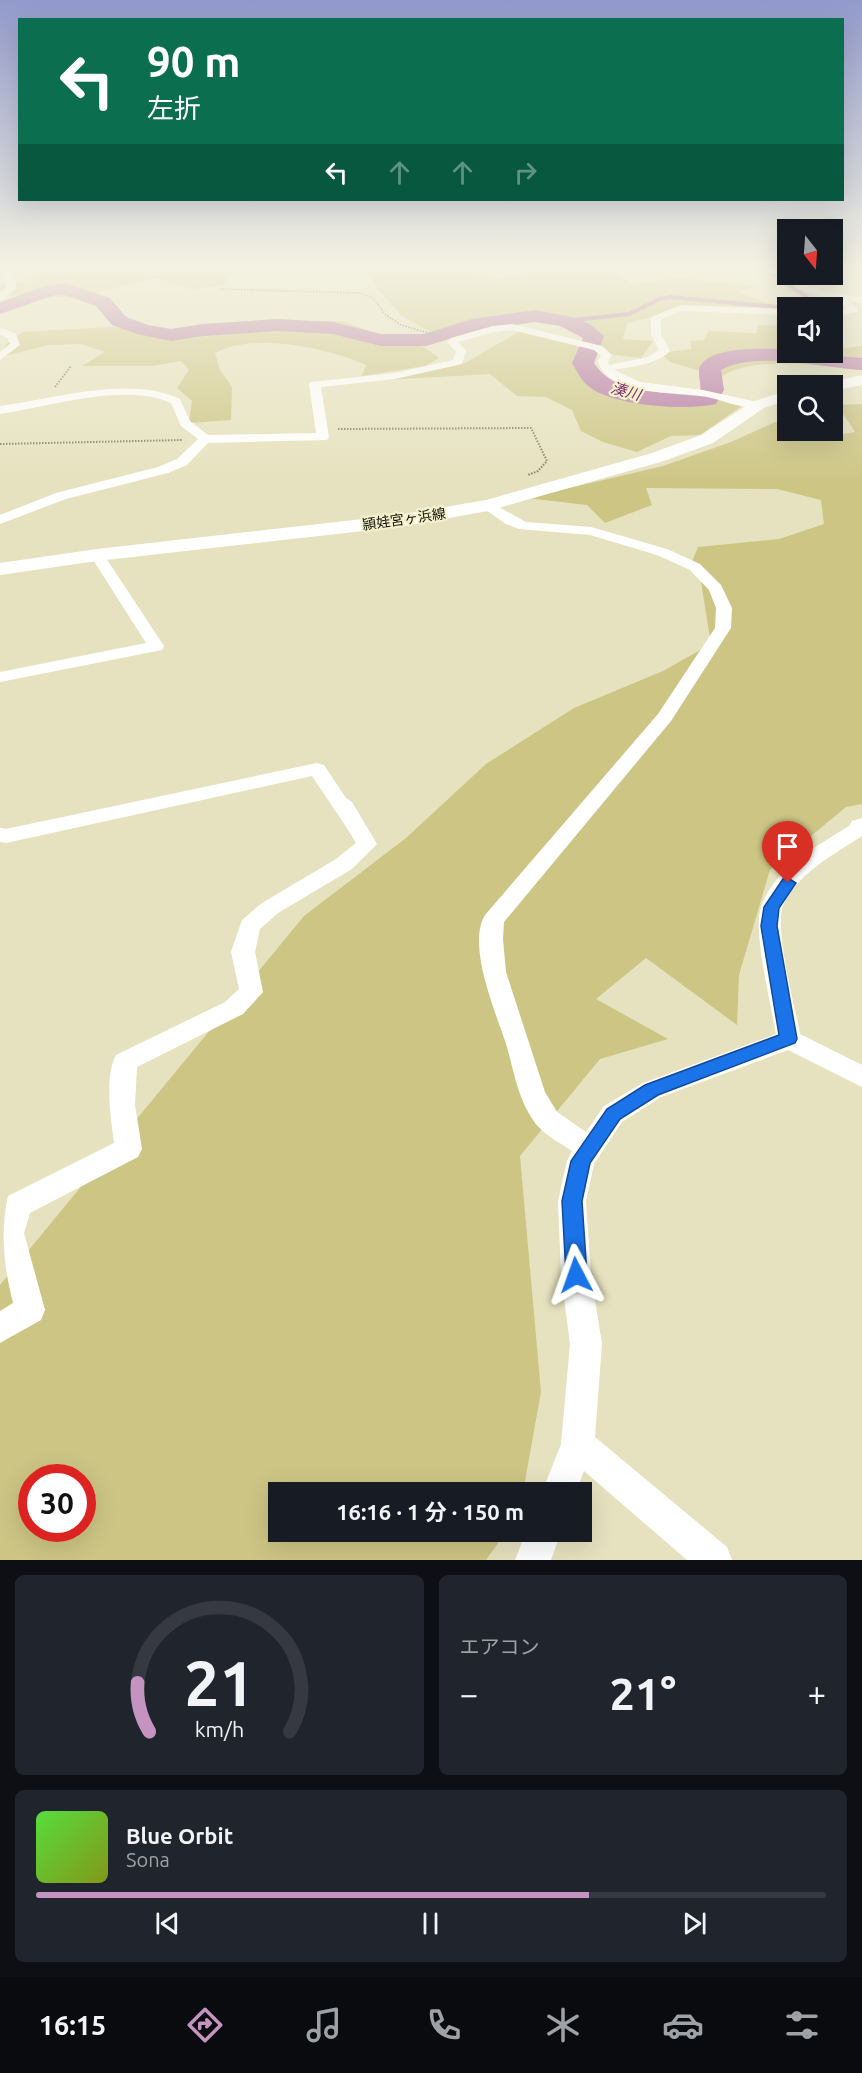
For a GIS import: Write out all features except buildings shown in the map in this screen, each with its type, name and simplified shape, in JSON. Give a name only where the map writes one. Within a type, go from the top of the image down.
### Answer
[{"type":"main road","name":"頴娃宮ヶ浜線","points":[[0,569],[97,555],[399,521],[497,502],[658,457],[707,439],[758,405],[777,399]]},
{"type":"street","points":[[0,357],[15,345],[13,338]]},
{"type":"street","points":[[0,410],[97,393],[157,394],[173,398],[185,423],[205,439],[323,437],[315,384],[395,376],[458,362],[461,351],[452,342],[463,338]]},
{"type":"street","points":[[559,338],[598,348],[607,355],[603,361],[605,369],[610,375],[623,380],[758,405]]},
{"type":"street","points":[[605,369],[651,359],[664,351],[658,338]]},
{"type":"street","points":[[0,520],[61,496],[163,470],[182,462],[205,439]]},
{"type":"street","points":[[497,502],[511,521],[524,526],[591,531],[662,552],[695,567],[716,588],[724,608],[723,628],[665,717],[493,920],[490,943],[498,992],[527,1077],[544,1115],[589,1148]]},
{"type":"street","points":[[0,677],[156,646],[97,555]]},
{"type":"street","points":[[0,835],[6,836],[317,769],[339,802],[345,806],[367,844],[344,864],[270,908],[250,926],[243,952],[251,992],[234,1008],[125,1062],[122,1106],[128,1149],[18,1205],[10,1233],[30,1310],[0,1328]]},
{"type":"street","points":[[789,1039],[769,926],[772,907],[788,883],[806,864],[859,829],[862,824]]},
{"type":"street","points":[[563,1482],[578,1444],[586,1344],[576,1275],[572,1201],[580,1161],[613,1114],[652,1090],[789,1039],[862,1077]]},
{"type":"street","points":[[578,1444],[714,1560]]},
{"type":"street","points":[[533,1560],[540,1542]]},
{"type":"path","points":[[321,430],[531,428],[547,461],[538,471],[499,489],[497,502]]},
{"type":"path","points":[[0,444],[124,443],[205,439]]},
{"type":"shaded area","points":[[15,338],[387,338],[424,347],[439,358],[425,366],[362,376],[366,365],[311,348],[269,343],[230,347],[215,353],[220,370],[232,387],[231,420],[189,423],[192,401],[177,388],[189,370],[181,361],[152,366],[82,366],[105,352],[81,344],[49,345],[0,357],[7,343]]},
{"type":"shaded area","points":[[509,338],[553,338],[569,342],[589,352],[597,370],[618,387],[659,395],[706,395],[749,401],[700,435],[671,436],[637,452],[603,442],[581,431],[572,410],[546,397],[517,396],[490,374],[385,380],[465,363]]},
{"type":"shaded area","points":[[587,338],[653,341],[641,358],[608,354]]},
{"type":"shaded area","points":[[705,338],[777,338],[777,363],[843,363],[843,348],[862,346],[862,368],[770,364],[735,370],[721,377],[670,362],[660,353],[691,349],[691,341],[704,340]]},
{"type":"shaded area","points":[[862,404],[862,804],[846,807],[770,870],[739,975],[737,1025],[646,958],[596,999],[668,1039],[600,1059],[520,1156],[541,1392],[525,1482],[268,1482],[268,1542],[499,1542],[486,1560],[0,1560],[0,1285],[304,916],[406,838],[486,764],[574,708],[663,671],[711,644],[701,582],[691,564],[698,547],[779,539],[824,524],[821,500],[777,489],[646,488],[652,505],[605,523],[587,505],[527,498],[663,466],[731,442],[775,422],[777,423],[777,441],[843,441],[843,434],[855,432],[843,414],[843,405]]},
{"type":"waterway","name":"湊川","points":[[372,338],[381,340],[426,340],[433,338]]},
{"type":"waterway","name":"湊川","points":[[593,338],[583,363],[597,382],[619,392],[667,399],[708,399],[713,390],[710,367],[723,360],[740,356],[783,356],[862,364]]},
{"type":"route","points":[[576,1275],[572,1201],[580,1161],[613,1114],[652,1090],[789,1039],[769,926],[772,907],[788,883]]}]
